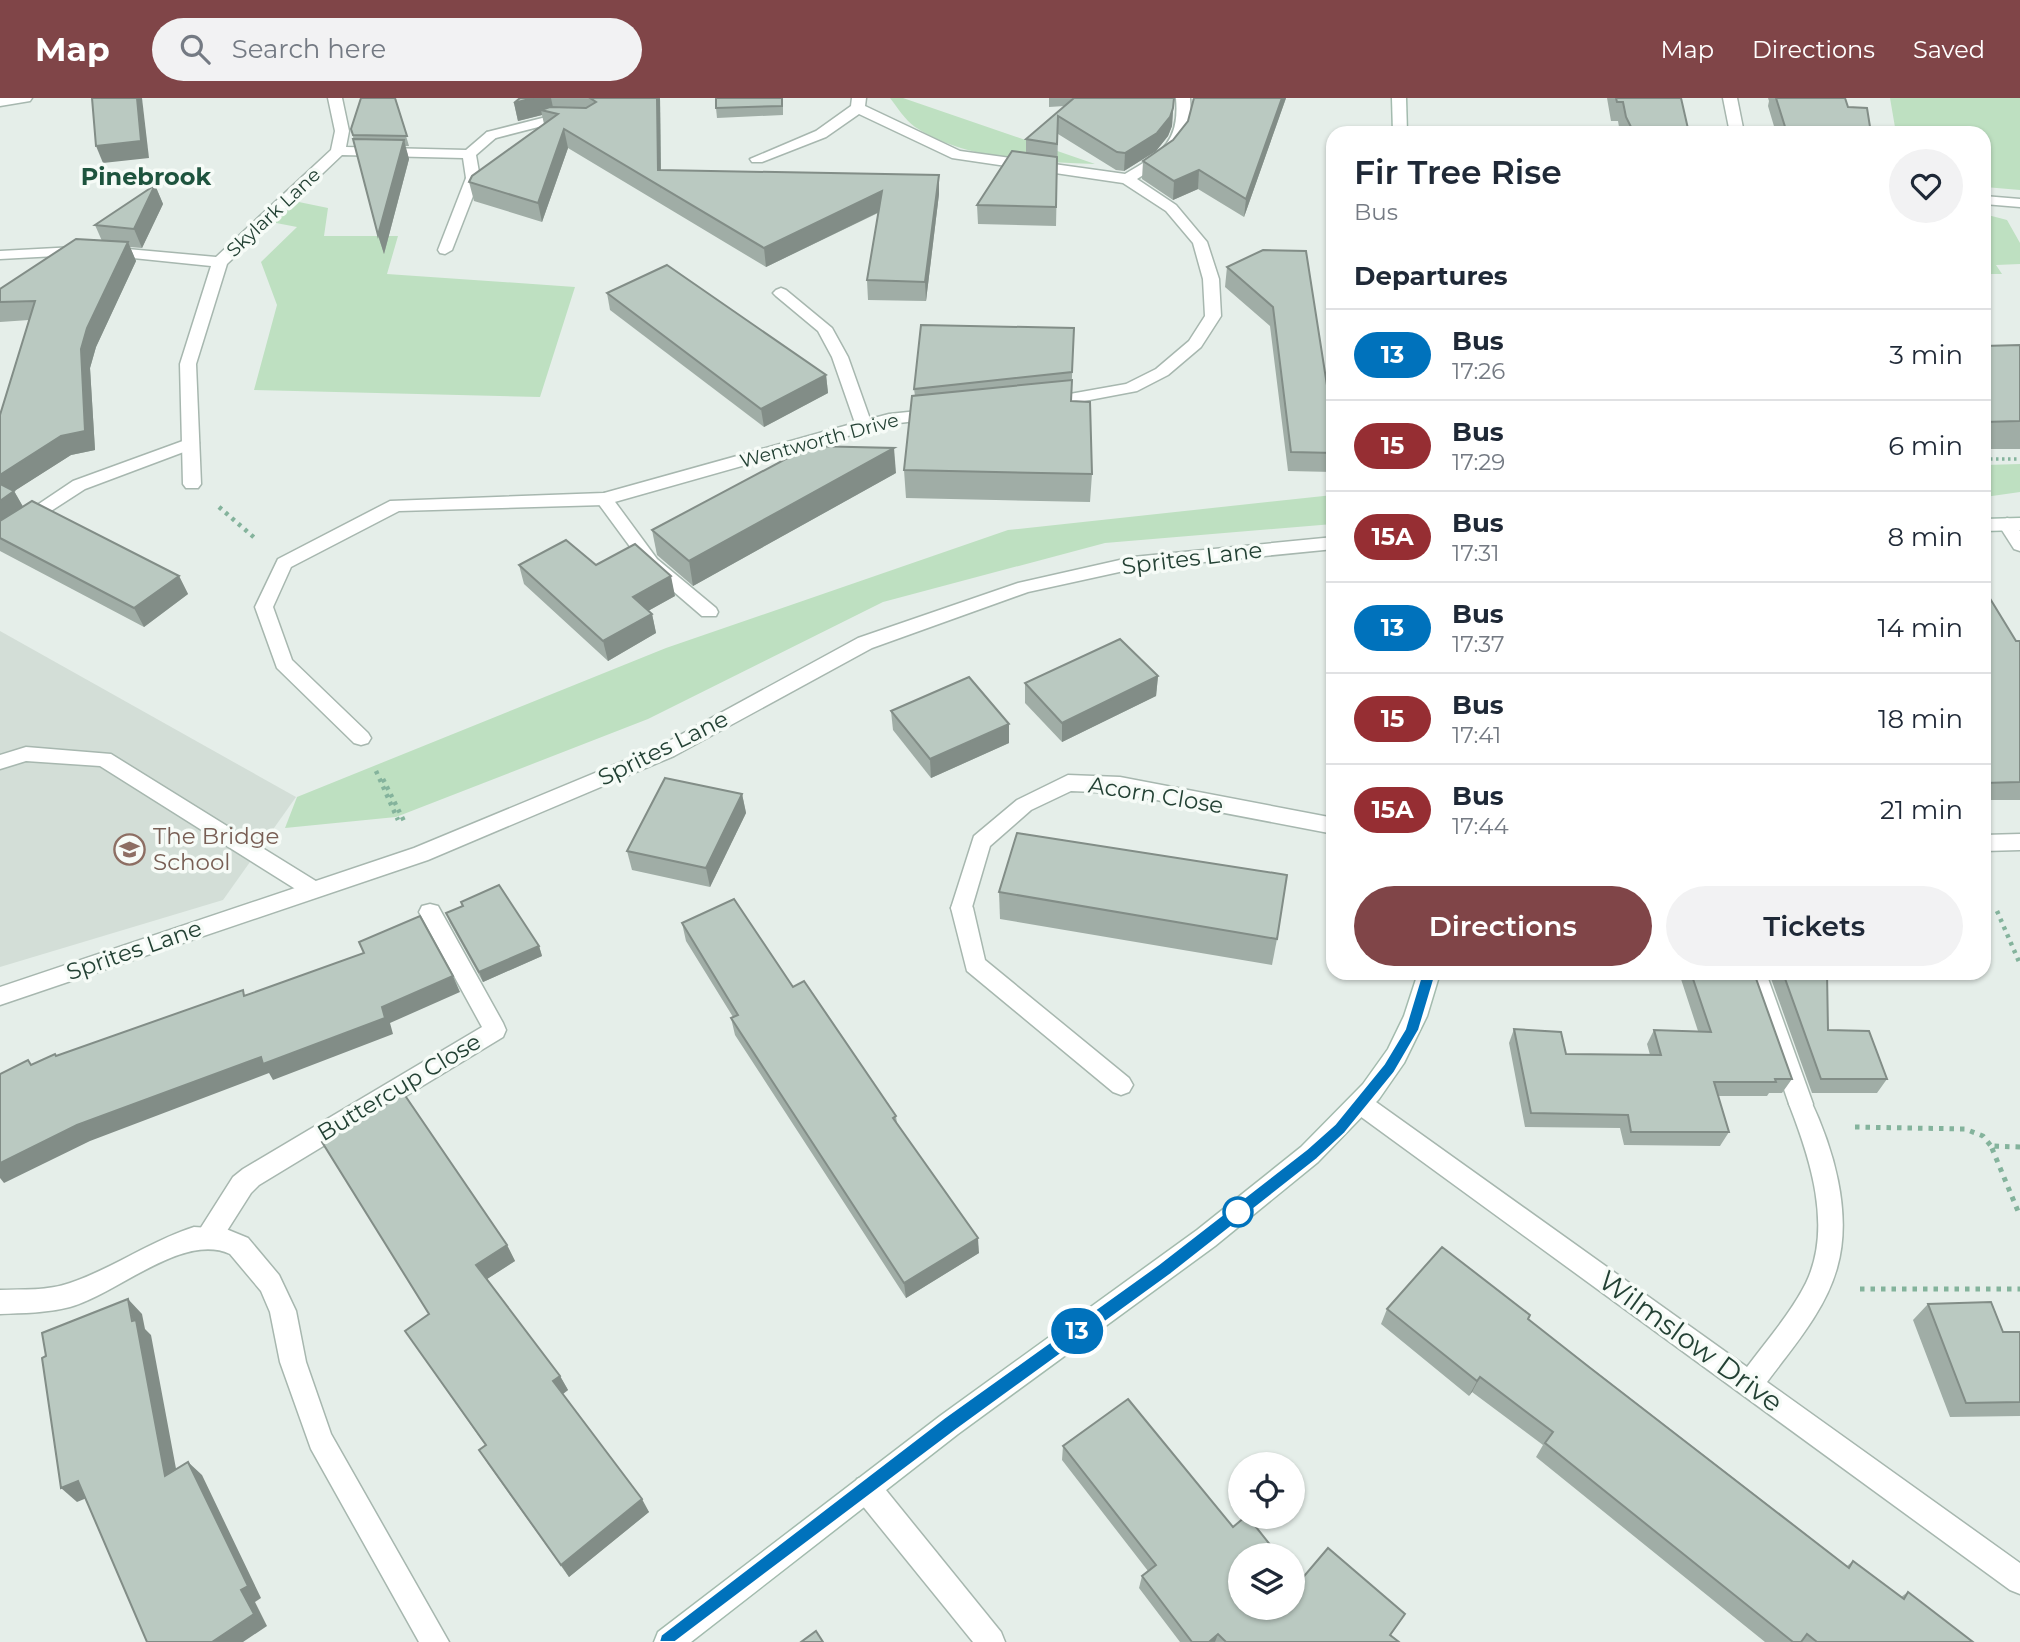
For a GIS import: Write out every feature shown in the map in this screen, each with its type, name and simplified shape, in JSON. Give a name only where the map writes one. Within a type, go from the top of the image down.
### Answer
[{"type":"street","name":"Skylark Lane","points":[[192,484],[188,364],[220,262],[338,151],[342,131],[335,98]]},
{"type":"street","points":[[1127,179],[1177,144],[1187,119],[1183,98]]},
{"type":"street","points":[[1399,98],[1400,126]]},
{"type":"street","points":[[1730,98],[1736,126]]},
{"type":"street","points":[[0,103],[18,99]]},
{"type":"street","points":[[757,159],[821,134],[859,103],[957,155],[1127,179],[1171,208],[1200,242],[1211,279],[1213,316],[1195,344],[1162,372],[1131,388],[1031,405]]},
{"type":"street","points":[[444,250],[473,178],[470,154],[492,135],[554,119],[590,120]]},
{"type":"street","name":"Skylark Lane","points":[[338,151],[470,154]]},
{"type":"street","points":[[1991,201],[2020,203]]},
{"type":"street","points":[[0,256],[94,250],[220,262]]},
{"type":"street","points":[[781,293],[824,328],[840,357],[864,426]]},
{"type":"street","name":"Wentworth Drive","points":[[284,563],[396,505],[604,499],[889,419],[953,413]]},
{"type":"street","points":[[0,538],[79,485],[191,443]]},
{"type":"street","points":[[604,499],[651,563],[709,612]]},
{"type":"street","points":[[1991,525],[2013,524],[2020,545]]},
{"type":"street","name":"Sprites Lane","points":[[0,996],[421,854],[667,751],[865,643],[1024,587],[1133,563],[1326,543]]},
{"type":"street","points":[[284,563],[264,607],[284,663],[362,738]]},
{"type":"street","points":[[0,762],[26,754],[104,759],[312,889]]},
{"type":"street","name":"Acorn Close","points":[[1121,1085],[975,965],[962,908],[981,842],[1024,805],[1068,783],[1119,785],[1326,824]]},
{"type":"street","points":[[1991,842],[2020,842]]},
{"type":"street","name":"Buttercup Close","points":[[209,1237],[242,1185],[251,1177],[495,1030],[430,912]]},
{"type":"street","points":[[668,1642],[950,1424],[1165,1269],[1312,1154],[1361,1104],[1389,1068],[1411,1030],[1427,980]]},
{"type":"street","points":[[1750,1384],[1815,1291],[1824,1269],[1830,1225],[1827,1196],[1810,1126],[1757,980]]},
{"type":"street","name":"Wilmslow Drive","points":[[1361,1104],[2020,1580]]},
{"type":"street","points":[[0,1302],[45,1300],[71,1295],[172,1245],[194,1238],[226,1240],[239,1246],[270,1283],[283,1311],[293,1362],[320,1440],[435,1642]]},
{"type":"street","points":[[867,1489],[991,1642]]},
{"type":"path","points":[[1991,459],[2020,459]]},
{"type":"path","points":[[192,484],[284,563]]},
{"type":"path","points":[[362,738],[396,817],[421,854]]},
{"type":"path","points":[[1997,911],[2020,964]]},
{"type":"path","points":[[1844,1127],[1965,1129],[1983,1136],[1991,1146],[2020,1216]]},
{"type":"path","points":[[1991,1146],[2020,1147]]},
{"type":"path","points":[[1847,1289],[2020,1289]]},
{"type":"shaded area","name":"The Bridge School","points":[[0,631],[296,797],[223,900],[0,967]]},
{"type":"green space","points":[[890,98],[903,98],[1095,164],[1002,157],[957,147],[915,127]]},
{"type":"green space","points":[[1890,98],[2020,98],[2020,190],[1991,188],[1991,126],[1895,126]]},
{"type":"green space","points":[[294,201],[328,208],[324,236],[398,236],[387,274],[575,287],[540,397],[254,390],[277,305],[261,262],[297,227],[271,222]]},
{"type":"green space","points":[[1991,216],[2007,220],[2020,243],[2020,264],[1996,265],[2002,274],[1991,274]]},
{"type":"green space","points":[[2020,464],[2020,492],[1991,496],[1991,465]]},
{"type":"green space","points":[[1326,496],[1326,525],[1105,543],[883,602],[648,719],[396,817],[285,828],[297,797],[666,648],[1008,530]]},
{"type":"building","points":[[92,98],[137,98],[141,141],[96,146]]},
{"type":"building","points":[[361,98],[395,98],[407,136],[353,135],[351,129]]},
{"type":"building","points":[[520,98],[533,98],[514,103]]},
{"type":"building","points":[[590,98],[657,98],[658,170],[939,175],[925,282],[867,280],[882,191],[764,248],[564,129],[538,203],[469,182],[472,176],[558,114],[541,110],[550,107],[586,108],[596,102]]},
{"type":"building","points":[[716,98],[782,98],[782,106],[716,108]]},
{"type":"building","points":[[1074,98],[1174,98],[1170,117],[1157,133],[1125,153],[1117,152],[1058,116],[1057,144],[1026,139]]},
{"type":"building","points":[[1194,98],[1282,98],[1246,199],[1199,170],[1174,181],[1143,161],[1173,140],[1188,121]]},
{"type":"building","points":[[1616,98],[1681,98],[1687,126],[1630,126],[1623,102],[1617,102]]},
{"type":"building","points":[[1776,98],[1845,98],[1848,107],[1867,108],[1870,126],[1785,126]]},
{"type":"building","points":[[353,139],[404,140],[378,235]]},
{"type":"building","points":[[1012,151],[1057,157],[1056,207],[977,205]]},
{"type":"building","points":[[155,185],[134,229],[95,225]]},
{"type":"building","points":[[76,239],[128,242],[87,328],[81,349],[85,431],[61,436],[0,475],[0,415],[35,301],[0,302],[0,289]]},
{"type":"building","points":[[1263,250],[1306,251],[1326,379],[1326,453],[1291,452],[1273,307],[1227,267]]},
{"type":"building","points":[[667,265],[826,375],[761,409],[607,293]]},
{"type":"building","points":[[921,325],[1074,328],[1072,372],[914,389]]},
{"type":"building","points":[[2020,345],[2020,421],[1991,422],[1991,346]]},
{"type":"building","points":[[1072,380],[1071,401],[1090,402],[1092,474],[904,470],[912,396]]},
{"type":"building","points":[[810,446],[894,448],[689,561],[652,530]]},
{"type":"building","points":[[0,484],[14,491],[0,501]]},
{"type":"building","points":[[32,501],[179,576],[134,608],[0,538],[0,521]]},
{"type":"building","points":[[566,540],[596,565],[635,544],[671,576],[633,597],[652,614],[603,641],[519,565]]},
{"type":"building","points":[[1991,600],[2016,641],[2020,641],[2020,782],[1991,783]]},
{"type":"building","points":[[1120,639],[1158,676],[1062,723],[1025,683]]},
{"type":"building","points":[[969,677],[1009,724],[930,759],[891,711]]},
{"type":"building","points":[[665,778],[742,794],[706,868],[627,851]]},
{"type":"building","points":[[1017,833],[1287,875],[1277,939],[999,892]]},
{"type":"building","points":[[499,885],[539,946],[479,972],[446,913],[463,906],[461,902]]},
{"type":"building","points":[[734,899],[793,987],[804,981],[896,1116],[893,1118],[978,1238],[904,1283],[731,1018],[738,1015],[682,923]]},
{"type":"building","points":[[420,916],[453,976],[382,1007],[385,1018],[263,1064],[261,1057],[77,1125],[0,1163],[0,1074],[28,1060],[31,1065],[55,1054],[56,1056],[243,990],[244,996],[364,953],[359,942]]},
{"type":"building","points":[[1693,980],[1757,980],[1792,1079],[1775,1079],[1776,1082],[1714,1082],[1729,1132],[1631,1132],[1628,1115],[1531,1113],[1514,1029],[1561,1032],[1566,1054],[1661,1055],[1654,1030],[1711,1032]]},
{"type":"building","points":[[1786,980],[1827,980],[1828,1030],[1869,1031],[1887,1079],[1821,1079]]},
{"type":"building","points":[[404,1094],[507,1245],[476,1265],[560,1376],[553,1381],[642,1499],[561,1565],[479,1450],[486,1445],[405,1331],[429,1314],[322,1142]]},
{"type":"building","points":[[1442,1247],[1530,1315],[1528,1319],[1849,1568],[1853,1561],[1904,1599],[1908,1592],[1973,1642],[1817,1642],[1807,1634],[1801,1642],[1793,1642],[1545,1443],[1553,1432],[1480,1377],[1477,1381],[1387,1309]]},
{"type":"building","points":[[128,1299],[132,1321],[136,1320],[165,1476],[188,1462],[248,1586],[241,1590],[254,1614],[212,1642],[147,1642],[78,1481],[61,1488],[42,1358],[46,1356],[42,1333]]},
{"type":"building","points":[[1991,1302],[2003,1332],[2020,1332],[2020,1402],[1966,1403],[1928,1304]]},
{"type":"building","points":[[1128,1399],[1228,1521],[1228,1529],[1258,1529],[1269,1543],[1228,1543],[1228,1620],[1305,1620],[1305,1575],[1328,1548],[1405,1614],[1390,1635],[1399,1642],[1226,1642],[1218,1634],[1209,1642],[1192,1642],[1142,1576],[1156,1565],[1063,1446]]},
{"type":"building","points":[[816,1631],[823,1642],[801,1642]]},
{"type":"bus line","name":"13","points":[[668,1642],[950,1424],[1165,1269],[1312,1154],[1340,1128],[1389,1068],[1411,1030],[1427,980]]},
{"type":"place","name":"The Bridge School","points":[[130,849]]},
{"type":"district","name":"Pinebrook","points":[[146,177]]}]
